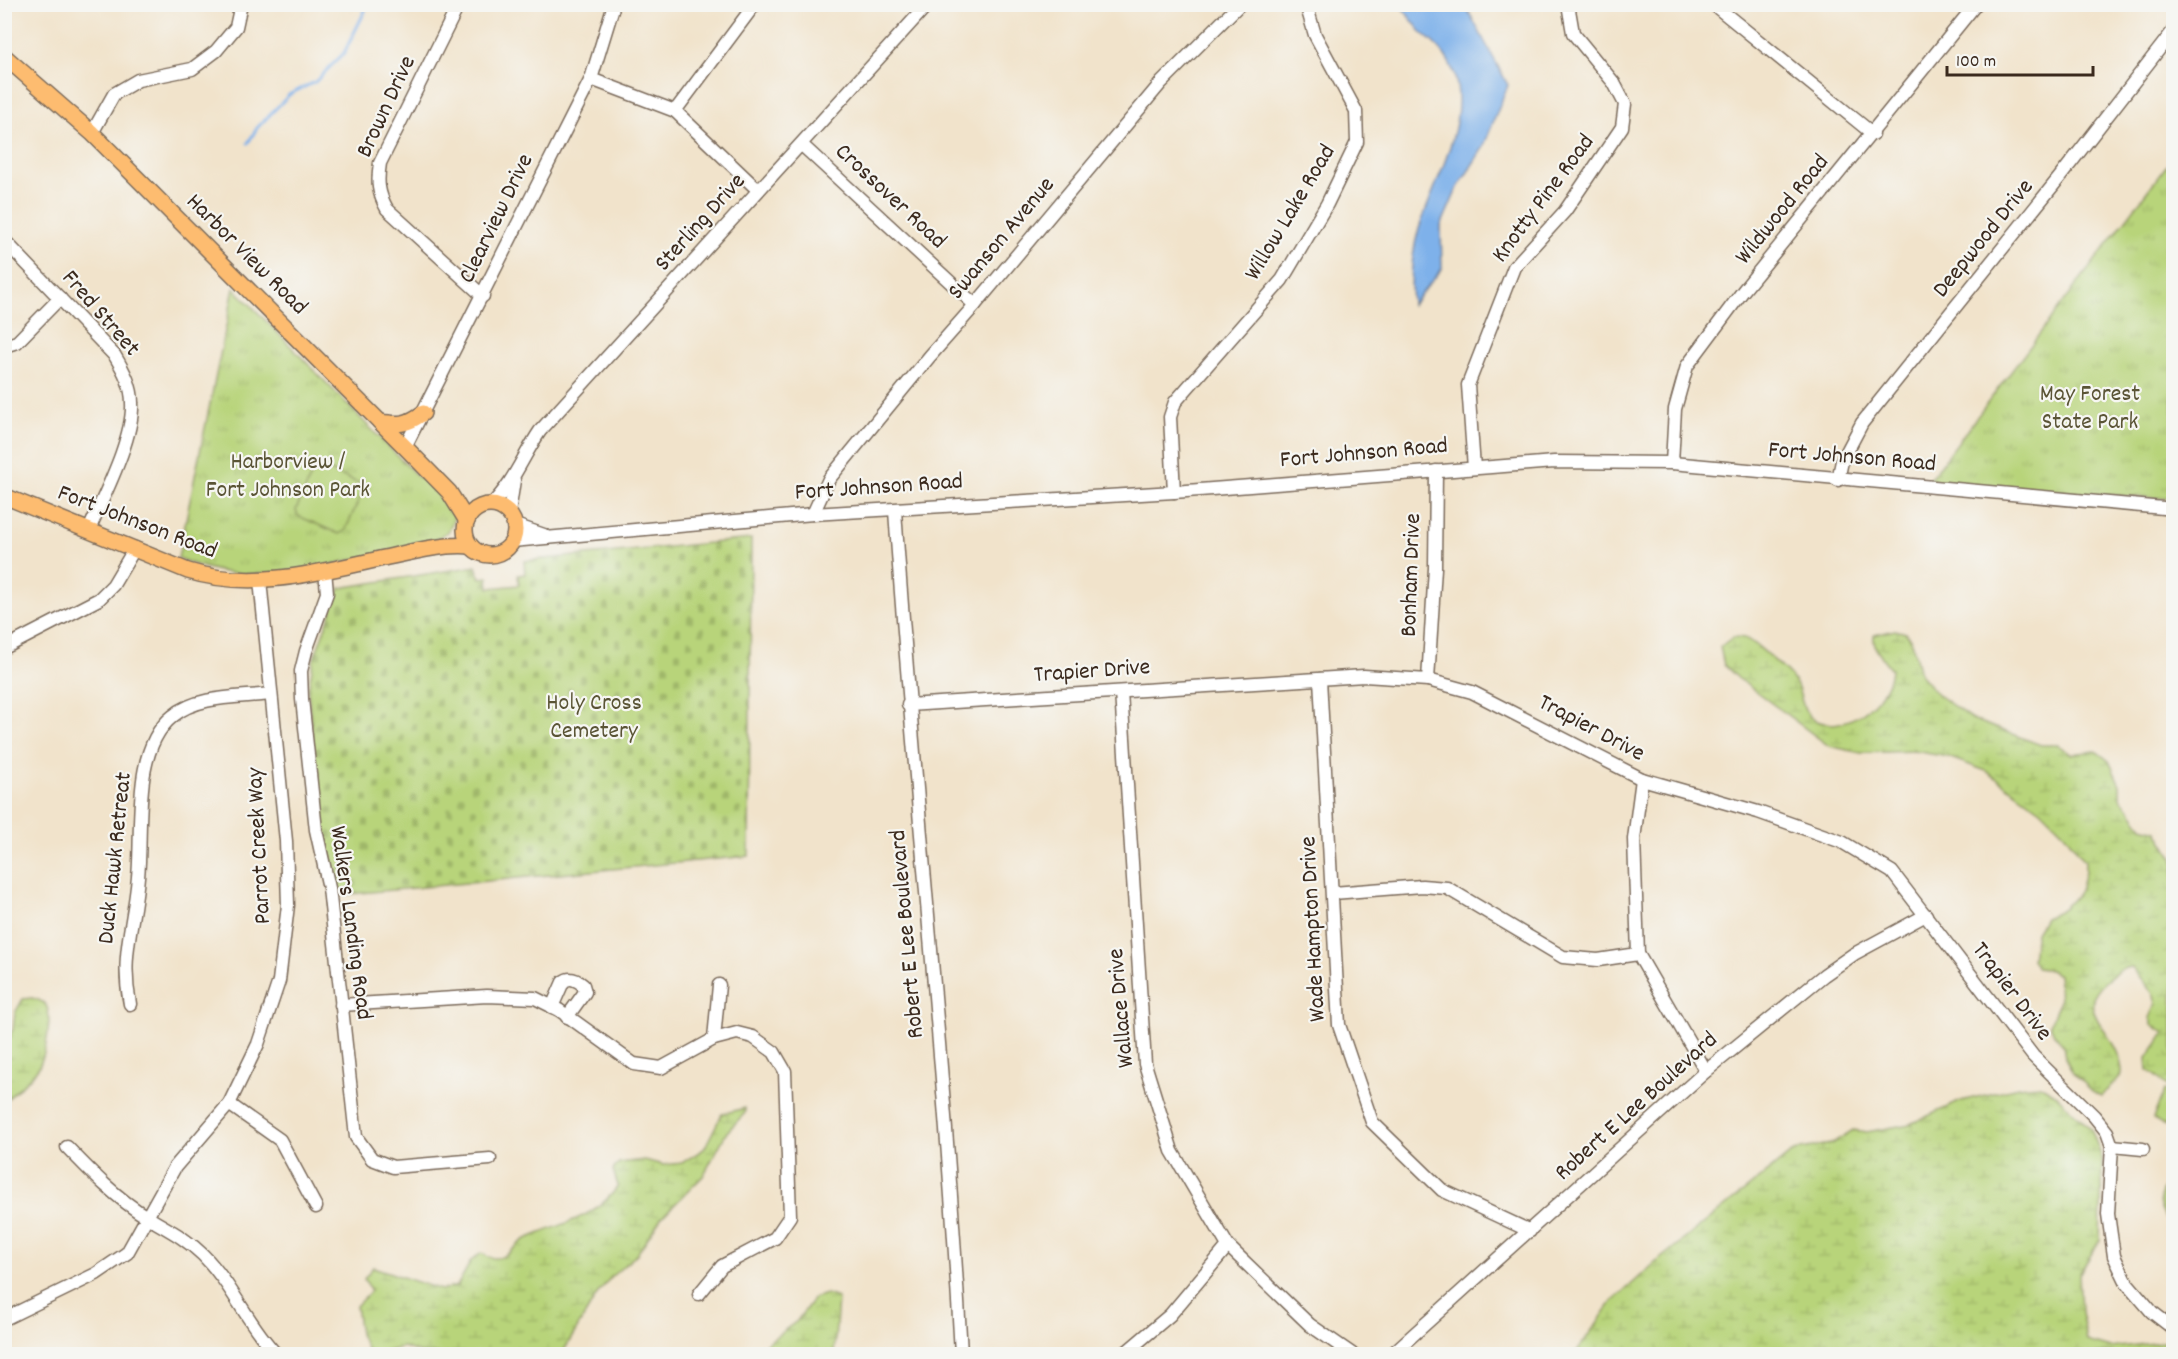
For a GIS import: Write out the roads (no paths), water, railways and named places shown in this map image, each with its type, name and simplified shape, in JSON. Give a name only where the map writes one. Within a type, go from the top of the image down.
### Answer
[{"type":"main road","name":"Harbor View Road","points":[[4,56],[92,133],[449,492],[466,503],[487,505]]},
{"type":"main road","points":[[380,422],[408,424],[423,413]]},
{"type":"main road","name":"Harbor View Road","points":[[449,492],[466,524]]},
{"type":"main road","name":"Fort Johnson Road","points":[[4,496],[204,576],[260,580],[325,570],[432,548],[471,546]]},
{"type":"main road","points":[[487,505],[512,519],[512,541],[505,550],[494,555],[482,553],[471,546],[466,524],[476,509],[487,505]]},
{"type":"main road","name":"Fort Johnson Road","points":[[432,548],[466,524]]},
{"type":"street","points":[[92,133],[114,94],[138,80],[192,69],[216,51],[236,27],[241,4]]},
{"type":"street","name":"Brown Drive","points":[[459,4],[380,163],[377,180],[379,194],[387,209],[483,296]]},
{"type":"street","name":"Clearview Drive","points":[[405,447],[591,79],[614,4]]},
{"type":"street","points":[[675,111],[755,4]]},
{"type":"street","name":"Sterling Drive","points":[[487,505],[515,476],[528,448],[540,431],[707,250],[758,190],[802,145],[928,4]]},
{"type":"street","name":"Swanson Avenue","points":[[813,514],[828,479],[930,356],[1161,83],[1240,4]]},
{"type":"street","name":"Willow Lake Road","points":[[1174,492],[1170,417],[1175,402],[1282,280],[1327,204],[1357,142],[1356,111],[1315,35],[1306,4]]},
{"type":"street","name":"Knotty Pine Road","points":[[1474,468],[1468,385],[1514,267],[1565,211],[1622,127],[1625,104],[1614,83],[1573,33],[1568,4]]},
{"type":"street","points":[[1713,4],[1873,134]]},
{"type":"street","name":"Wildwood Road","points":[[1672,463],[1675,409],[1687,366],[1743,291],[1873,134],[1976,4]]},
{"type":"street","name":"Deepwood Drive","points":[[1838,480],[1842,461],[1862,423],[2060,178],[2174,30]]},
{"type":"street","points":[[591,79],[675,111],[758,190]]},
{"type":"street","name":"Crossover Road","points":[[802,145],[975,305]]},
{"type":"street","name":"Fred Street","points":[[4,240],[115,356],[126,375],[132,402],[132,422],[89,530]]},
{"type":"street","points":[[4,346],[17,342],[60,298]]},
{"type":"street","name":"Fort Johnson Road","points":[[512,541],[813,514],[1174,492],[1554,462],[1672,463],[2174,509]]},
{"type":"street","name":"Bonham Drive","points":[[1428,680],[1436,549],[1436,471]]},
{"type":"street","name":"Sterling Drive","points":[[512,519],[515,476]]},
{"type":"street","name":"Robert E Lee Boulevard","points":[[895,510],[908,705],[952,1178],[962,1354]]},
{"type":"street","name":"Fort Johnson Road","points":[[512,519],[534,533],[557,537]]},
{"type":"street","points":[[4,648],[99,598],[114,585],[135,548]]},
{"type":"street","name":"Walkers Landing Road","points":[[325,570],[327,593],[301,671],[302,699],[316,831],[329,888],[353,1127],[365,1152],[380,1163],[393,1167],[490,1159]]},
{"type":"street","name":"Parrot Creek Way","points":[[4,1319],[96,1274],[127,1253],[175,1167],[229,1104],[258,1044],[279,981],[288,906],[286,841],[260,580]]},
{"type":"street","name":"Trapier Drive","points":[[908,705],[1364,676],[1428,680],[1453,685],[1491,699],[1642,779],[1758,812],[1842,842],[1892,872],[2033,1056],[2094,1116],[2107,1132],[2112,1146]]},
{"type":"street","name":"Wade Hampton Drive","points":[[1320,679],[1339,1025],[1372,1122],[1442,1190],[1530,1230]]},
{"type":"street","name":"Wallace Drive","points":[[1121,692],[1144,1064],[1172,1151],[1228,1246],[1310,1325],[1352,1354]]},
{"type":"street","name":"Duck Hawk Retreat","points":[[130,1004],[124,978],[138,878],[142,786],[150,751],[157,734],[174,715],[199,703],[270,694]]},
{"type":"street","points":[[1642,779],[1634,839],[1638,954],[1706,1071]]},
{"type":"street","points":[[1333,893],[1422,886],[1447,888],[1563,957],[1598,960],[1638,954]]},
{"type":"street","name":"Robert E Lee Boulevard","points":[[1392,1354],[1706,1071],[1824,975],[1854,954],[1926,915]]},
{"type":"street","points":[[552,1007],[563,982],[577,980],[584,985],[585,992],[567,1017]]},
{"type":"street","points":[[714,1039],[719,985]]},
{"type":"street","points":[[342,1005],[487,996],[535,998],[552,1007],[634,1064],[661,1068],[714,1039],[737,1033],[753,1037],[774,1052],[785,1071],[790,1216],[775,1238],[722,1266],[699,1293]]},
{"type":"street","points":[[229,1104],[280,1140],[316,1207]]},
{"type":"street","points":[[2143,1149],[2112,1146],[2108,1214],[2114,1256],[2127,1283],[2152,1312],[2174,1329]]},
{"type":"street","points":[[67,1147],[110,1189],[147,1217],[161,1222],[187,1239],[209,1261],[276,1354]]},
{"type":"street","points":[[1124,1354],[1170,1315],[1228,1246]]},
{"type":"water","points":[[1404,5],[1465,5],[1508,85],[1483,148],[1457,189],[1441,226],[1442,269],[1412,305],[1414,250],[1418,232],[1451,143],[1457,119],[1458,96],[1454,74],[1443,53],[1420,31],[1403,9]]},
{"type":"waterway","points":[[248,143],[257,128],[290,94],[315,82],[344,53],[365,11],[365,4]]},
{"type":"park label","name":"May Forest State Park","points":[[2090,409]]},
{"type":"park label","name":"Harborview / Fort Johnson Park","points":[[288,477]]},
{"type":"park label","name":"Holy Cross Cemetery","points":[[594,718]]}]
